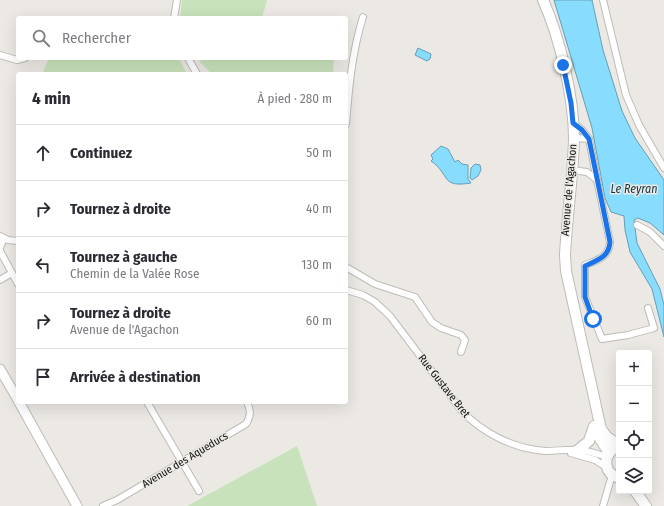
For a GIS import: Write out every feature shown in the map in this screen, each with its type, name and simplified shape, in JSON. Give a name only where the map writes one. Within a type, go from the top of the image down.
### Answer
[{"type":"main road","name":"Avenue de l'Agachon","points":[[543,0],[550,15],[563,65],[571,103],[573,123],[574,138],[565,255],[594,426],[608,455]]},
{"type":"main road","name":"Avenue de l'Agachon","points":[[579,335],[601,428],[606,437],[616,444]]},
{"type":"main road","points":[[0,369],[15,388]]},
{"type":"main road","points":[[20,404],[77,506]]},
{"type":"main road","points":[[578,450],[589,441],[594,426]]},
{"type":"main road","points":[[612,474],[608,455],[616,448]]},
{"type":"main road","points":[[630,494],[638,506]]},
{"type":"main road","points":[[637,494],[646,506]]},
{"type":"street","points":[[174,16],[177,0]]},
{"type":"street","points":[[603,0],[626,94],[639,125],[664,168]]},
{"type":"street","points":[[348,102],[351,68],[357,35],[363,17]]},
{"type":"street","points":[[0,55],[16,60]]},
{"type":"street","points":[[189,60],[195,72]]},
{"type":"street","points":[[573,123],[582,130],[589,139],[610,242],[610,250],[605,256],[585,266],[585,297],[602,339],[628,335],[654,328],[648,308]]},
{"type":"street","points":[[574,138],[589,139]]},
{"type":"street","points":[[571,170],[587,172],[597,180]]},
{"type":"street","points":[[637,225],[650,232],[664,246]]},
{"type":"street","points":[[16,240],[2,237],[0,250],[16,280]]},
{"type":"street","points":[[348,267],[375,284],[415,297],[432,322],[441,328],[461,335],[465,340],[461,352]]},
{"type":"street","points":[[0,280],[12,273]]},
{"type":"street","name":"Rue Gustave Bret","points":[[348,290],[363,294],[376,302],[390,316],[470,420],[499,438],[520,446],[544,451],[578,450],[608,455]]},
{"type":"street","points":[[149,404],[199,491]]},
{"type":"street","name":"Avenue des Aqueducs","points":[[103,506],[117,500],[246,424],[249,418],[250,410],[248,404]]},
{"type":"street","name":"Rue Gustave Bret","points":[[562,451],[595,460],[612,474]]},
{"type":"street","points":[[603,506],[612,474]]},
{"type":"green space","points":[[182,0],[267,0],[263,16],[180,16]]},
{"type":"green space","points":[[48,60],[180,60],[186,72],[43,72]]},
{"type":"green space","points":[[334,60],[333,72],[210,72],[199,61]]},
{"type":"green space","points":[[297,446],[317,506],[187,506]]},
{"type":"water","name":"Le Reyran","points":[[554,0],[592,0],[603,50],[622,111],[635,138],[664,180],[664,235],[650,223],[638,218],[634,220],[637,243],[660,289],[664,305],[664,337],[652,289],[630,252],[625,230],[624,216],[611,212],[605,198],[592,128]]},
{"type":"water","points":[[418,48],[431,54],[430,59],[427,61],[415,55]]},
{"type":"water","points":[[441,146],[448,149],[455,162],[458,160],[462,164],[468,165],[468,179],[471,183],[454,184],[450,182],[431,161],[433,159],[431,155]]},
{"type":"water","points":[[475,164],[480,165],[481,170],[478,176],[472,180],[470,178],[471,168]]},
{"type":"route","points":[[563,65],[571,103],[573,123],[582,130],[589,139],[610,242],[610,250],[605,256],[585,266],[585,297],[593,319]]}]
